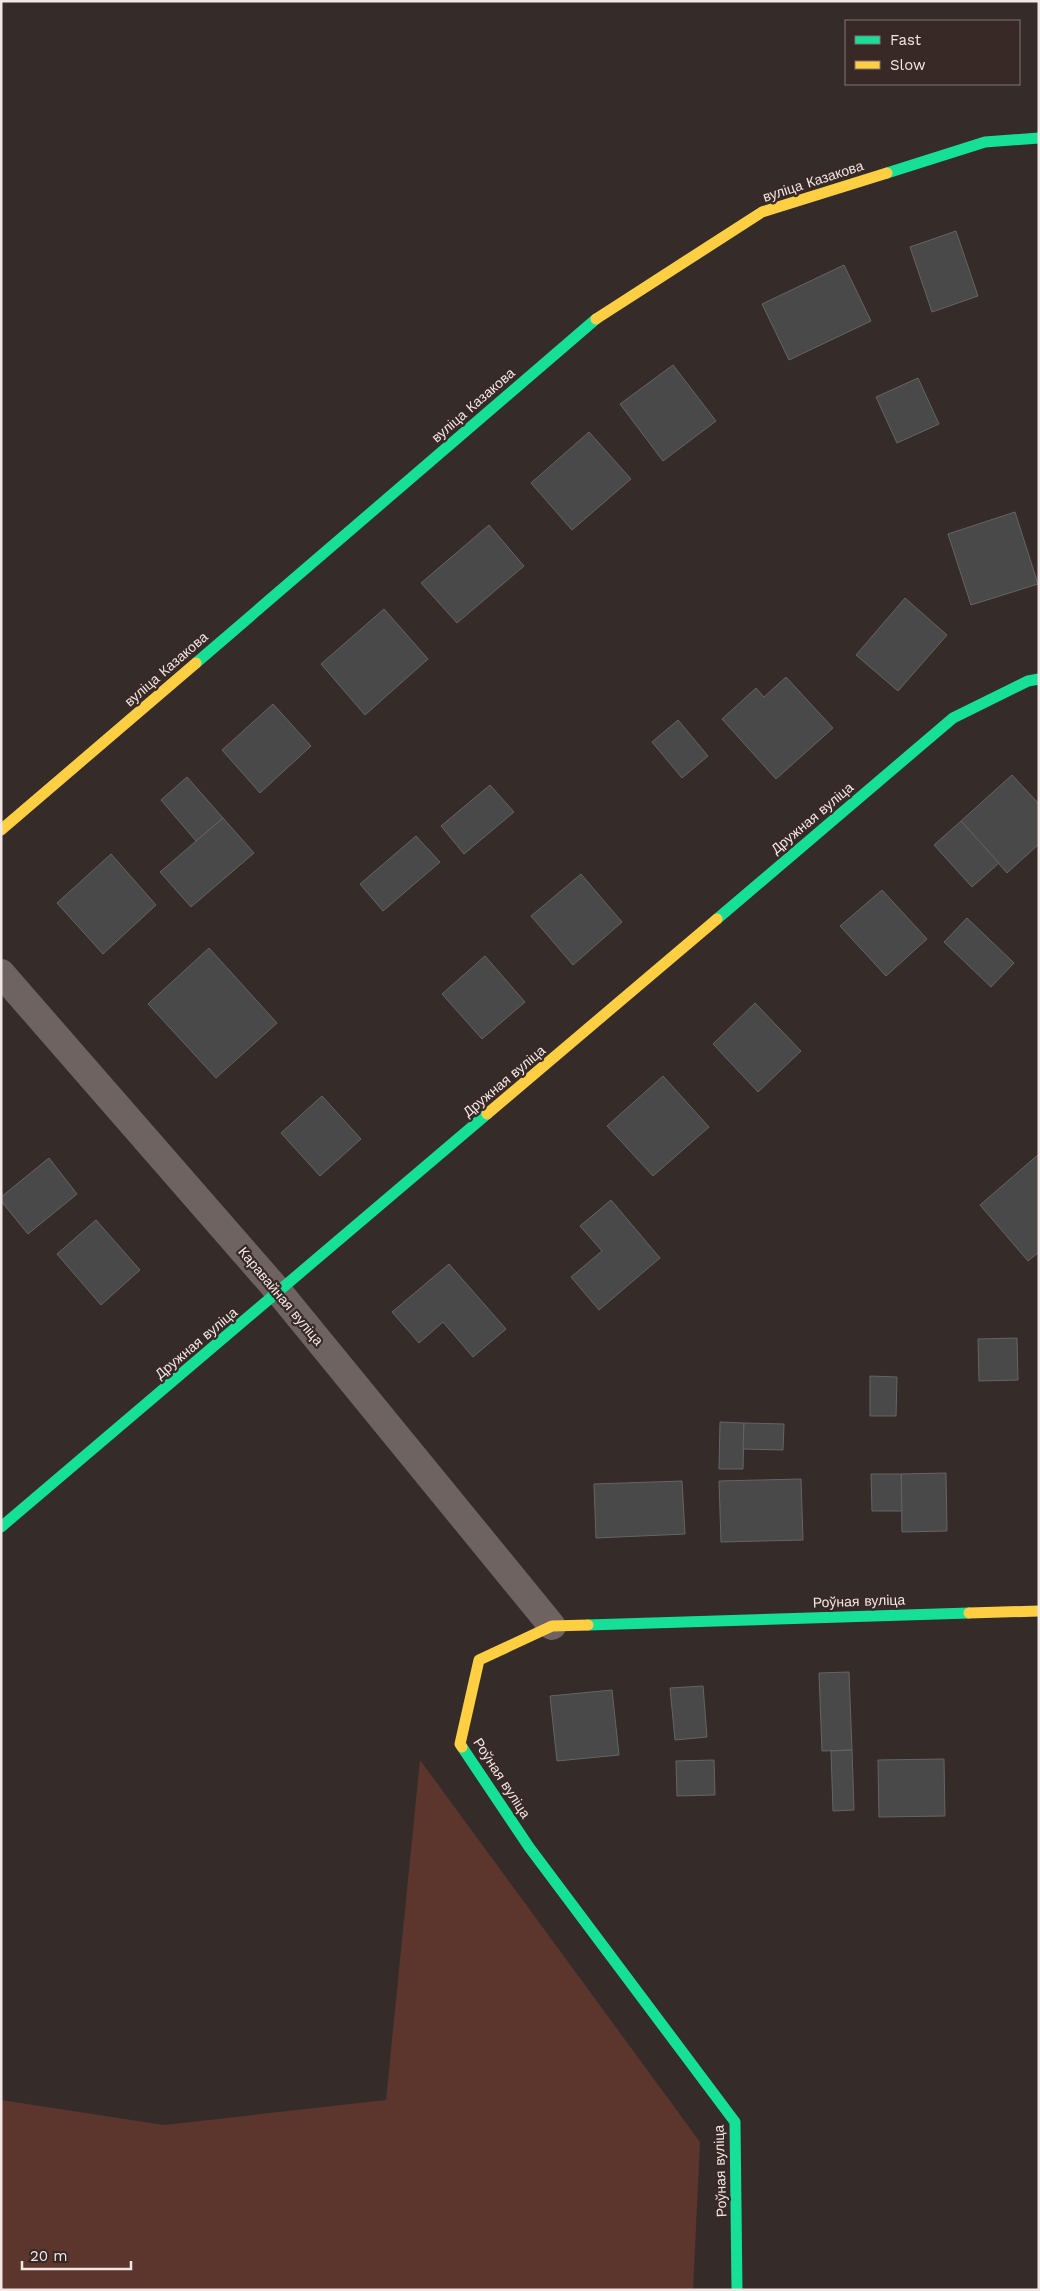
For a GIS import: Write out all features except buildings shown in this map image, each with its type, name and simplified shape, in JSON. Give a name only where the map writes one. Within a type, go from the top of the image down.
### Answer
[{"type":"street","name":"вуліца Казакова","points":[[1,830],[594,320],[762,212],[985,142],[1039,138]]},
{"type":"street","name":"Дружная вуліца","points":[[1,1527],[953,718],[1028,681],[1039,679]]},
{"type":"street","name":"Каравайная вуліца","points":[[1,973],[279,1292],[552,1626]]},
{"type":"street","name":"Роўная вуліца","points":[[737,2290],[736,2122],[529,1847],[460,1744],[479,1660],[552,1626],[1039,1611]]},
{"type":"shaded area","points":[[420,1760],[700,2142],[693,2290],[1,2290],[1,2100],[164,2125],[386,2100]]},
{"type":"traffic: fast","points":[[887,173],[985,142],[1039,138]]},
{"type":"traffic: fast","points":[[196,663],[596,319]]},
{"type":"traffic: fast","points":[[717,919],[953,718],[1028,681],[1039,679]]},
{"type":"traffic: fast","points":[[1,1527],[487,1114]]},
{"type":"traffic: fast","points":[[588,1625],[969,1613]]},
{"type":"traffic: fast","points":[[462,1747],[529,1847],[735,2122],[737,2290]]},
{"type":"traffic: slow","points":[[596,319],[762,212],[887,173]]},
{"type":"traffic: slow","points":[[1,830],[196,663]]},
{"type":"traffic: slow","points":[[487,1114],[717,919]]},
{"type":"traffic: slow","points":[[969,1613],[1039,1611]]},
{"type":"traffic: slow","points":[[462,1747],[460,1744],[479,1660],[552,1626],[588,1625]]}]
